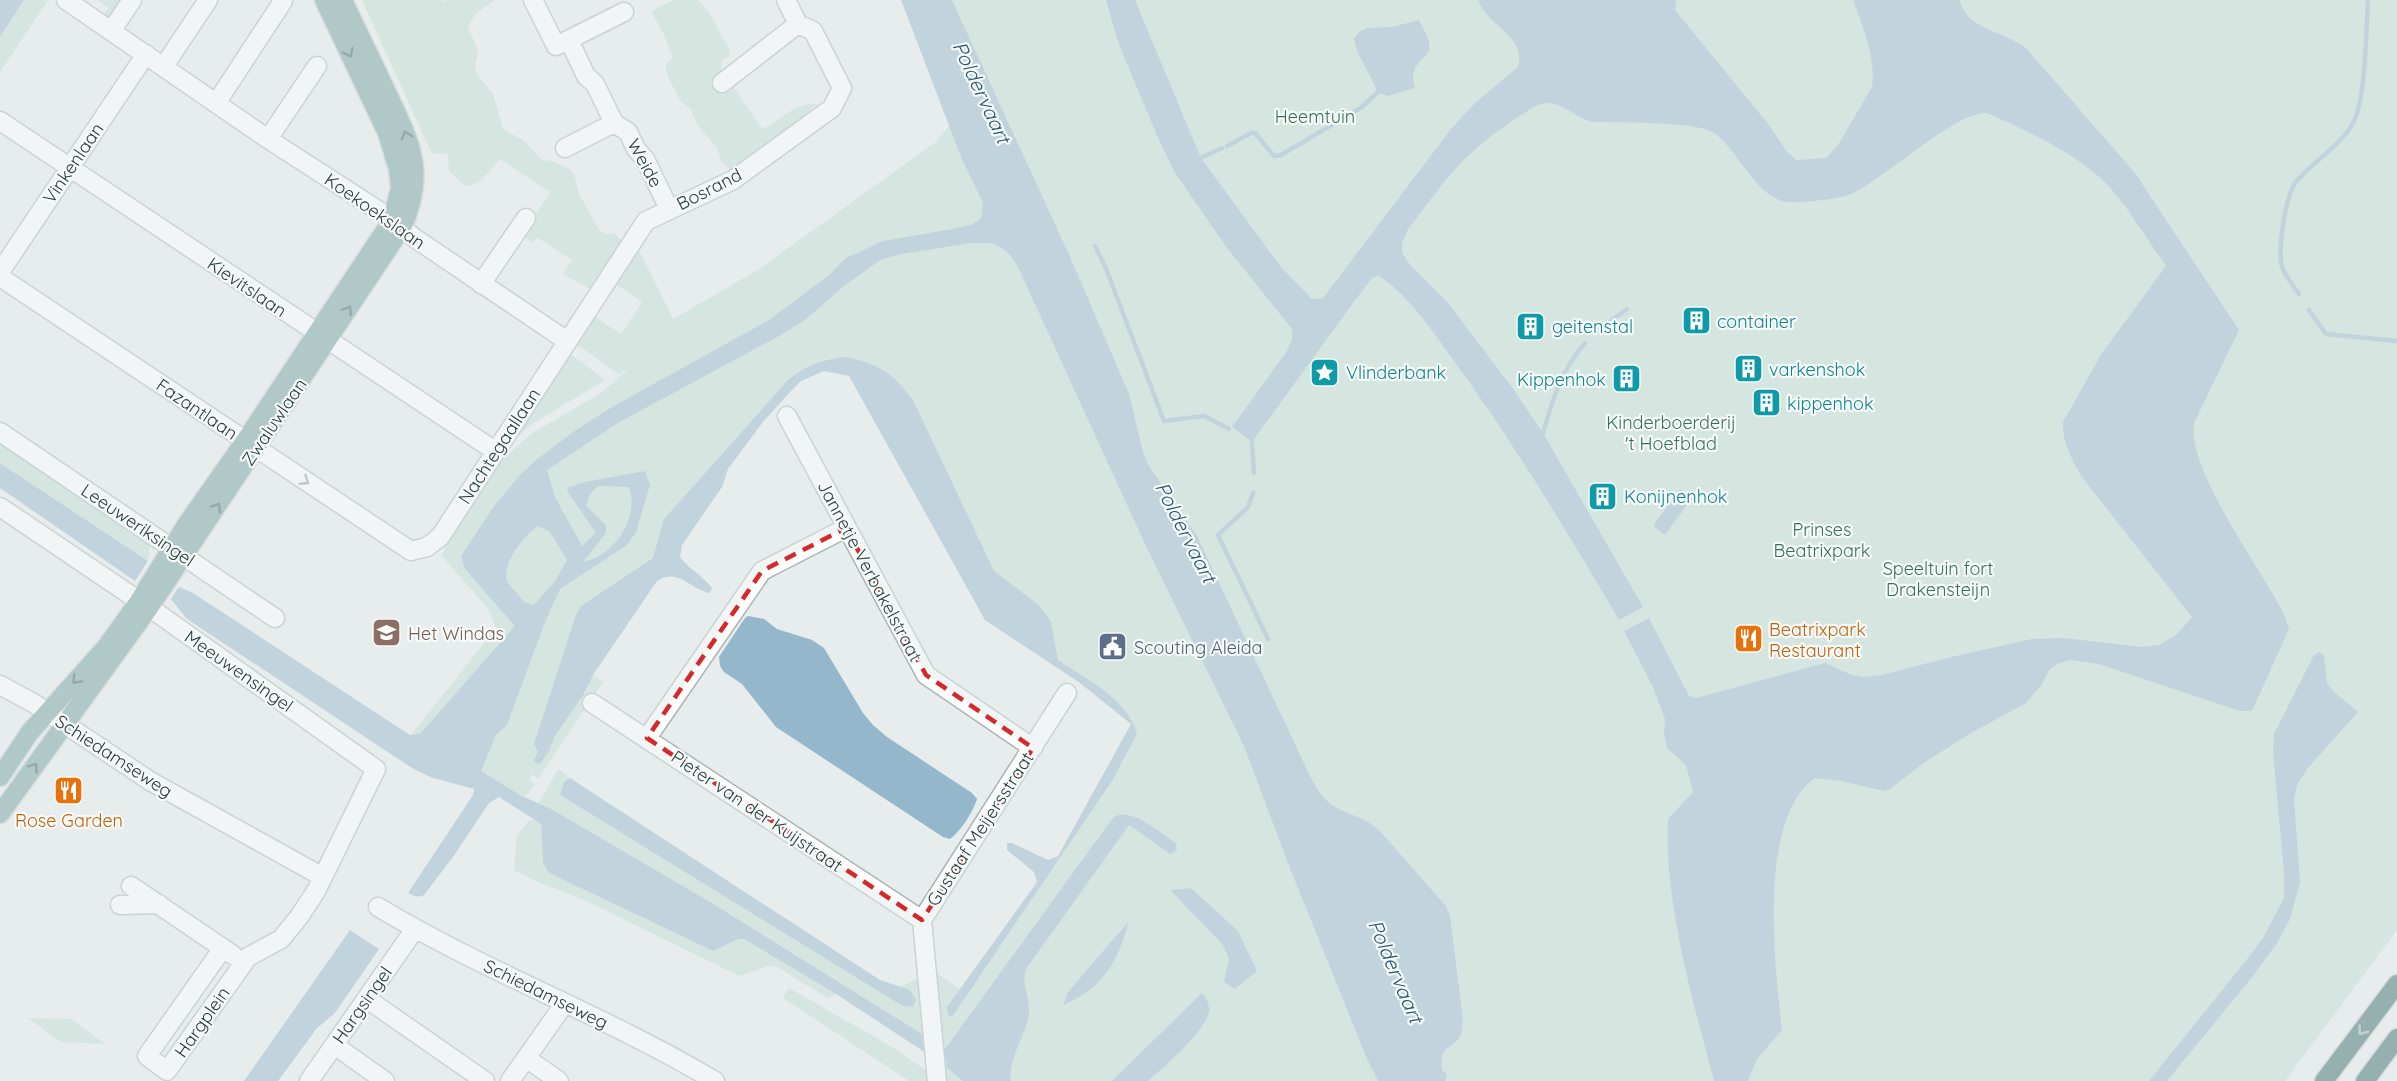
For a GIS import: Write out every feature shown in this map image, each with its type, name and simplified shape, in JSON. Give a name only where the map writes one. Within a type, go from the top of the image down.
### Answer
[{"type":"highway","points":[[2324,1081],[2397,984]]},
{"type":"highway","points":[[2365,1081],[2397,1038]]},
{"type":"main road","name":"Zwaluwlaan","points":[[324,0],[387,133],[398,169],[400,188],[397,224]]},
{"type":"main road","name":"Zwaluwlaan","points":[[0,814],[65,724],[397,224],[412,206],[415,187],[414,160],[405,127],[343,0]]},
{"type":"main road","name":"Zwaluwlaan","points":[[0,777],[46,712],[144,604]]},
{"type":"street","name":"Koekoekslaan","points":[[66,0],[567,342]]},
{"type":"street","points":[[112,30],[132,0]]},
{"type":"street","points":[[164,66],[208,0]]},
{"type":"street","points":[[534,0],[556,46],[624,12]]},
{"type":"street","name":"Bosrand","points":[[567,342],[646,221],[733,180],[832,108],[842,88],[813,31],[798,24],[786,0]]},
{"type":"street","points":[[217,102],[283,2]]},
{"type":"street","points":[[722,83],[798,24]]},
{"type":"street","name":"Weide","points":[[570,39],[586,76],[596,84],[614,123],[628,132],[636,149],[645,159],[669,209]]},
{"type":"street","name":"Vinkenlaan","points":[[0,272],[146,54]]},
{"type":"street","points":[[268,139],[317,66]]},
{"type":"street","name":"Kievitslaan","points":[[0,121],[495,451]]},
{"type":"street","name":"Weide","points":[[565,148],[614,123]]},
{"type":"street","points":[[481,284],[526,218]]},
{"type":"street","name":"Fazantlaan","points":[[0,277],[411,551],[427,547]]},
{"type":"street","name":"Nachtegaallaan","points":[[427,547],[440,537],[567,342]]},
{"type":"street","name":"Jannetje Verbakelstraat","points":[[787,416],[926,675],[1033,748]]},
{"type":"street","name":"Leeuweriksingel","points":[[0,432],[275,618]]},
{"type":"street","name":"Meeuwensingel","points":[[0,507],[144,604],[376,768],[323,877]]},
{"type":"street","points":[[648,738],[762,571],[846,528]]},
{"type":"street","name":"Schiedamseweg","points":[[0,685],[65,724],[150,781],[323,877]]},
{"type":"street","name":"Gustaaf Meijersstraat","points":[[937,1081],[922,921],[1067,693]]},
{"type":"street","name":"Pieter van der Kuijstraat","points":[[592,703],[922,921]]},
{"type":"street","name":"Hargplein","points":[[223,948],[147,1056],[167,1071],[248,957],[281,939],[299,917],[323,877]]},
{"type":"street","points":[[131,885],[244,963]]},
{"type":"street","points":[[120,905],[159,904]]},
{"type":"street","name":"Schiedamseweg","points":[[378,907],[416,929],[715,1081]]},
{"type":"street","name":"Hargsingel","points":[[309,1081],[416,929]]},
{"type":"street","points":[[367,999],[485,1081]]},
{"type":"street","points":[[510,1081],[565,1003]]},
{"type":"street","points":[[334,1045],[385,1081]]},
{"type":"street","points":[[526,1058],[559,1081]]},
{"type":"highlighted area","points":[[846,528],[926,675],[1033,748],[922,920],[647,738],[762,571]]},
{"type":"green space","points":[[24,0],[48,0],[0,72],[0,37]]},
{"type":"green space","points":[[97,0],[123,0],[109,21],[102,17],[109,8]]},
{"type":"green space","points":[[362,0],[439,0],[444,2],[446,0],[495,0],[476,15],[468,28],[478,54],[475,66],[477,74],[493,94],[503,129],[524,141],[542,160],[552,161],[569,169],[574,174],[579,194],[599,230],[606,234],[614,233],[623,242],[591,289],[563,274],[572,260],[538,238],[532,242],[522,235],[550,192],[500,159],[480,180],[465,186],[449,171],[448,153],[432,154]]},
{"type":"green space","points":[[674,0],[698,0],[709,12],[730,51],[729,56],[722,60],[721,69],[762,129],[794,109],[808,104],[817,104],[784,134],[732,171],[722,162],[717,148],[696,123],[691,110],[680,100],[669,79],[665,65],[673,58],[651,11]]},
{"type":"green space","name":"Prinses Beatrixpark","points":[[952,0],[2397,0],[2397,930],[2285,1081],[909,1081],[783,998],[789,988],[892,1047],[933,1075],[959,1030],[945,1049],[941,1034],[935,972],[960,989],[947,1007],[1059,860],[1133,732],[1132,722],[1122,711],[984,614],[848,366],[809,372],[779,397],[709,487],[557,732],[584,694],[593,675],[603,682],[538,779],[532,774],[529,780],[535,784],[526,796],[520,795],[416,735],[410,736],[496,628],[488,609],[441,555],[445,550],[442,546],[488,477],[505,457],[531,434],[601,393],[630,368],[618,374],[575,343],[594,316],[621,334],[642,302],[616,284],[639,250],[673,319],[756,271],[936,142],[987,78]]},
{"type":"green space","points":[[571,354],[605,380],[532,424],[511,442]]},
{"type":"green space","points":[[0,444],[150,545],[148,561],[0,463]]},
{"type":"green space","points":[[558,769],[570,778],[564,782],[560,795],[904,1007],[913,1006],[910,990],[899,987],[921,977],[927,1037],[712,903],[539,803]]},
{"type":"green space","points":[[529,820],[536,820],[541,824],[543,864],[549,873],[713,951],[739,939],[744,939],[836,994],[829,999],[779,968],[768,966],[739,976],[580,898],[540,883],[514,870],[517,836]]},
{"type":"green space","points":[[28,1018],[71,1019],[105,1044],[61,1042]]},
{"type":"water","points":[[24,0],[0,37],[0,1]]},
{"type":"water","name":"Poldervaart","points":[[901,0],[952,0],[1071,259],[1129,394],[1143,452],[1149,466],[1197,536],[1316,787],[1329,802],[1378,829],[1446,906],[1450,916],[1463,1019],[1458,1040],[1443,1055],[1442,1070],[1447,1074],[1445,1081],[1378,1081],[1289,866],[1244,746],[1145,544],[1018,267],[1002,248],[991,243],[972,243],[901,254],[880,260],[844,286],[805,320],[616,424],[547,470],[555,497],[582,546],[596,533],[567,488],[584,482],[645,471],[650,485],[636,532],[627,545],[560,589],[545,622],[507,725],[496,735],[481,771],[712,903],[924,1035],[924,1039],[945,1049],[1112,819],[1118,815],[1126,815],[1144,821],[1176,843],[1177,850],[1170,854],[1129,825],[1026,969],[1024,981],[1029,1013],[1012,1065],[1011,1081],[963,1081],[947,1068],[946,1057],[926,1047],[926,1053],[836,994],[744,939],[739,939],[713,951],[549,873],[543,864],[541,824],[499,797],[489,803],[424,895],[416,896],[408,893],[473,795],[474,789],[430,777],[412,768],[187,619],[171,599],[179,587],[193,593],[410,735],[420,734],[515,626],[465,569],[461,556],[494,506],[520,475],[573,432],[612,407],[769,320],[829,275],[846,258],[883,241],[973,224],[981,218],[983,203],[961,157]],"holes":[[[598,486],[629,487],[631,511],[628,522],[615,544],[595,558],[583,562],[606,533],[606,525],[586,506],[590,494]],[[538,526],[550,532],[567,560],[555,581],[534,605],[522,599],[507,581],[506,574],[507,566],[515,550]]]},
{"type":"water","points":[[1106,0],[1135,0],[1201,158],[1280,266],[1312,299],[1323,298],[1451,129],[1474,104],[1518,67],[1517,47],[1483,10],[1478,0],[1676,0],[1675,10],[1769,125],[1787,152],[1796,160],[1826,158],[1838,145],[1872,87],[1870,54],[1853,0],[1959,0],[1966,14],[1974,22],[2026,48],[2135,173],[2239,330],[2194,423],[2194,440],[2208,482],[2276,600],[2289,629],[2252,711],[2240,711],[2099,664],[2070,660],[2050,669],[2042,684],[2026,703],[1971,733],[1925,762],[1890,789],[1885,791],[1815,778],[1797,798],[1784,826],[1777,859],[1774,933],[1782,1030],[1757,1059],[1748,1081],[1714,1081],[1697,1018],[1675,917],[1668,851],[1668,819],[1693,792],[1686,765],[1667,748],[1664,733],[1665,719],[1652,685],[1624,631],[1649,618],[1689,696],[1696,698],[1825,663],[1852,675],[1863,677],[1882,675],[2032,639],[2064,638],[2142,647],[2159,645],[2177,634],[2192,617],[2081,476],[2068,450],[2063,430],[2063,422],[2102,353],[2166,266],[2112,190],[2086,166],[2054,146],[1987,113],[1974,115],[1958,122],[1851,194],[1830,199],[1795,202],[1777,199],[1767,193],[1757,184],[1723,141],[1705,129],[1691,126],[1592,122],[1561,106],[1550,103],[1538,105],[1521,115],[1482,143],[1453,171],[1408,229],[1402,243],[1402,253],[1411,266],[1448,303],[1514,390],[1543,433],[1643,607],[1619,620],[1541,491],[1479,396],[1422,317],[1402,295],[1379,276],[1373,277],[1356,299],[1252,442],[1232,427],[1287,351],[1292,339],[1292,329],[1227,248],[1175,173],[1118,42]]},
{"type":"water","points":[[1419,20],[1429,42],[1429,48],[1414,71],[1415,88],[1387,96],[1378,92],[1357,51],[1354,39],[1359,32],[1367,28],[1392,27]]},
{"type":"water","points":[[845,357],[876,366],[884,371],[898,382],[913,400],[994,571],[1040,606],[1051,622],[1058,660],[1115,700],[1125,710],[1137,734],[1112,781],[952,1017],[948,1015],[947,1007],[1037,882],[1034,872],[1007,850],[1007,843],[1012,843],[1048,860],[1058,856],[1131,724],[1080,683],[985,620],[849,376],[824,371],[801,381],[763,422],[728,469],[722,487],[682,545],[680,557],[712,588],[710,593],[678,578],[664,577],[657,581],[593,675],[584,694],[555,736],[549,751],[540,764],[535,763],[534,760],[538,752],[534,744],[576,615],[581,606],[653,558],[664,519],[788,380],[815,364]]},
{"type":"water","points":[[0,463],[148,561],[135,581],[0,488]]},
{"type":"water","points":[[1680,489],[1692,498],[1665,535],[1653,526]]},
{"type":"water","points":[[748,616],[764,619],[777,629],[812,640],[824,648],[863,713],[873,725],[887,737],[972,793],[977,799],[975,804],[966,821],[954,836],[950,839],[943,837],[776,727],[742,684],[724,672],[720,666],[719,657]]},
{"type":"water","points":[[2319,652],[2324,655],[2327,683],[2358,712],[2307,769],[2297,785],[2294,800],[2300,882],[2290,919],[2277,943],[2253,976],[2167,1081],[2149,1081],[2263,938],[2284,898],[2284,873],[2273,752],[2274,734],[2314,655]]},
{"type":"water","points":[[570,778],[880,980],[910,990],[916,1000],[913,1006],[904,1007],[560,795],[564,782]]},
{"type":"water","points":[[1191,888],[1238,931],[1257,971],[1235,989],[1224,982],[1229,959],[1223,945],[1170,890]]},
{"type":"water","points":[[1129,921],[1120,949],[1107,972],[1089,990],[1063,1005],[1068,992]]},
{"type":"water","points":[[350,930],[379,949],[335,1013],[317,1028],[278,1081],[244,1081]]},
{"type":"water","points":[[1202,993],[1208,1003],[1208,1015],[1182,1050],[1148,1081],[1112,1081]]},
{"type":"waterway","points":[[2299,294],[2286,275],[2281,262],[2286,209],[2296,182],[2334,147],[2353,123],[2361,98],[2368,0]]},
{"type":"waterway","points":[[1227,146],[1255,133],[1274,156],[1281,155],[1362,107],[1378,92]]},
{"type":"waterway","points":[[1201,158],[1222,148]]},
{"type":"waterway","points":[[1095,246],[1105,266],[1164,421],[1204,416],[1229,429]]},
{"type":"waterway","points":[[1596,332],[1627,309]]},
{"type":"waterway","points":[[2309,310],[2326,334],[2397,341]]},
{"type":"waterway","points":[[1543,433],[1564,375],[1585,343]]},
{"type":"waterway","points":[[1252,442],[1254,473]]},
{"type":"waterway","points":[[1253,493],[1248,507],[1218,535],[1268,639]]},
{"type":"place","name":"container","points":[[1696,321]]},
{"type":"place","name":"geitenstal","points":[[1531,326]]},
{"type":"place","name":"varkenshok","points":[[1748,369]]},
{"type":"place","name":"Vlinderbank","points":[[1325,372]]},
{"type":"place","name":"Kippenhok","points":[[1627,379]]},
{"type":"place","name":"kippenhok","points":[[1766,403]]},
{"type":"place","name":"Konijnenhok","points":[[1603,496]]},
{"type":"place","name":"Het Windas","points":[[387,633]]},
{"type":"place","name":"Beatrixpark Restaurant","points":[[1748,639]]},
{"type":"place","name":"Scouting Aleida","points":[[1113,647]]},
{"type":"place","name":"Rose Garden","points":[[69,791]]},
{"type":"park label","name":"Heemtuin","points":[[1315,116]]},
{"type":"park label","name":"Kinderboerderij 't Hoefblad","points":[[1671,432]]},
{"type":"park label","name":"Speeltuin fort Drakensteijn","points":[[1938,578]]}]
